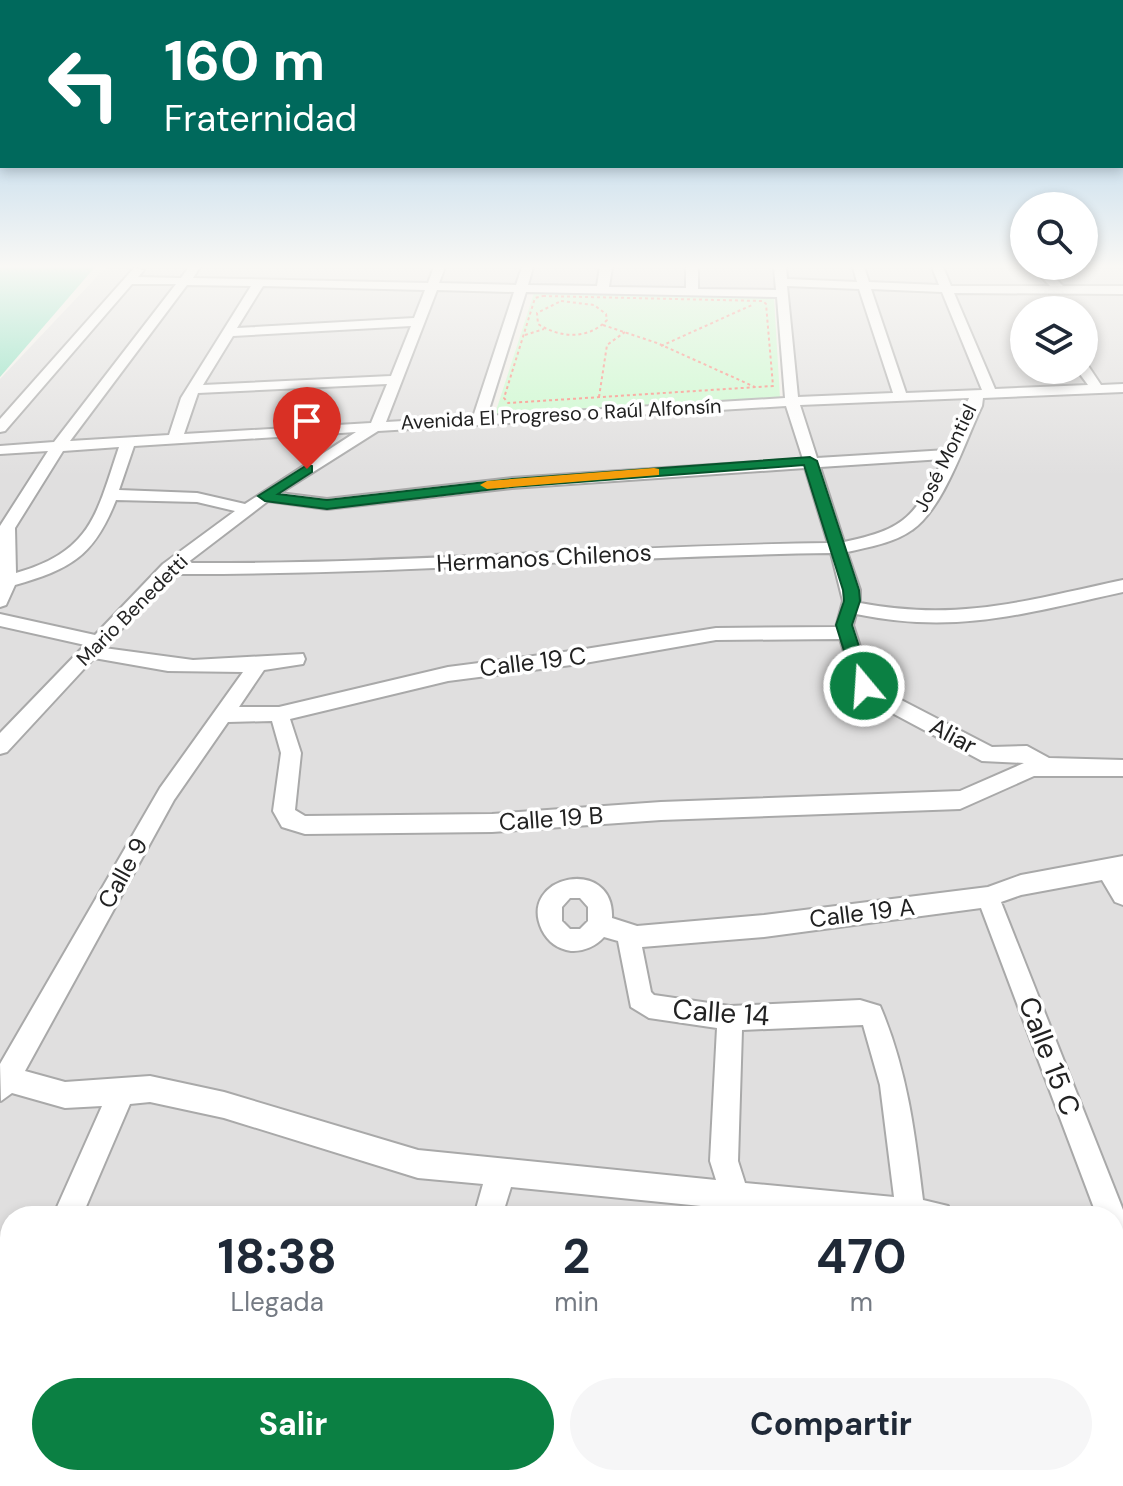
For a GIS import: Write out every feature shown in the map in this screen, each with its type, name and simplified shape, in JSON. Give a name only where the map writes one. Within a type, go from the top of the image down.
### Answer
[{"type":"street","points":[[0,428],[81,336]]},
{"type":"street","points":[[0,601],[9,581],[7,528],[58,447],[142,336]]},
{"type":"street","points":[[175,439],[194,389],[227,336]]},
{"type":"street","points":[[378,425],[412,336]]},
{"type":"street","points":[[479,419],[507,336]]},
{"type":"street","name":"Aliar","points":[[785,336],[788,402],[851,590],[844,618],[864,686],[871,693],[989,755],[1027,754],[1046,767]]},
{"type":"street","points":[[881,336],[901,398]]},
{"type":"street","points":[[962,336],[983,394]]},
{"type":"street","points":[[194,389],[395,380]]},
{"type":"street","points":[[1094,384],[1098,390]]},
{"type":"street","name":"Avenida El Progreso o Raúl Alfonsín","points":[[0,450],[479,419],[1123,388]]},
{"type":"street","name":"José Montiel","points":[[913,522],[927,503],[983,394]]},
{"type":"street","name":"Mario Benedetti","points":[[0,746],[169,568],[265,496],[378,425]]},
{"type":"street","points":[[9,581],[35,574],[82,549],[109,495],[128,442]]},
{"type":"street","points":[[265,496],[327,504],[498,484],[950,454]]},
{"type":"street","points":[[109,495],[209,500],[247,510]]},
{"type":"street","name":"Hermanos Chilenos","points":[[169,568],[360,567],[641,552],[839,548],[896,533],[913,522]]},
{"type":"street","points":[[849,607],[901,617],[951,619],[1013,611],[1123,586]]},
{"type":"street","points":[[0,620],[172,666],[233,668],[296,659]]},
{"type":"street","name":"Calle 19 C","points":[[223,715],[279,714],[448,674],[579,657],[716,634],[847,633]]},
{"type":"street","name":"Calle 9","points":[[4,1084],[167,794],[258,665]]},
{"type":"street","name":"Calle 19 B","points":[[279,714],[291,753],[284,811],[290,821],[305,825],[492,823],[661,811],[960,800],[980,794],[1024,771],[1046,767]]},
{"type":"street","points":[[1046,767],[1123,768]]},
{"type":"street","points":[[1116,868],[1123,895]]},
{"type":"street","name":"Calle 19 A","points":[[600,925],[637,937],[764,926],[988,897],[1021,885],[1116,868]]},
{"type":"street","name":"Calle 15 C","points":[[988,897],[1107,1206]]},
{"type":"street","name":"Calle 14","points":[[628,934],[640,999],[649,1006],[730,1018],[860,1012],[871,1015],[878,1030],[899,1122],[909,1206]]},
{"type":"street","points":[[4,1084],[65,1095],[150,1089],[224,1105],[418,1164],[735,1206],[724,1161],[730,1018]]},
{"type":"street","points":[[71,1206],[122,1092]]},
{"type":"street","points":[[491,1206],[501,1173]]},
{"type":"path","points":[[523,336],[504,398],[508,403],[773,386],[769,336]]},
{"type":"path","points":[[599,397],[607,345],[619,336]]},
{"type":"path","points":[[636,336],[788,402]]},
{"type":"path","points":[[661,346],[683,336]]},
{"type":"shaded area","points":[[40,336],[514,336],[489,418],[460,421],[1123,393],[1123,1206],[0,1206],[0,379]],"holes":[[[253,506],[101,641],[169,568]]]},
{"type":"shaded area","points":[[787,336],[1010,336],[1010,384],[1098,384],[1098,336],[1123,336],[1123,388],[792,402]]},
{"type":"green space","points":[[0,336],[35,336],[0,377]]},
{"type":"green space","points":[[520,336],[776,336],[780,398],[495,414]]},
{"type":"slow traffic","points":[[487,485],[654,472]]},
{"type":"route","points":[[307,469],[265,496],[327,504],[483,485],[810,461],[851,590],[852,601],[844,625],[864,686]]}]
